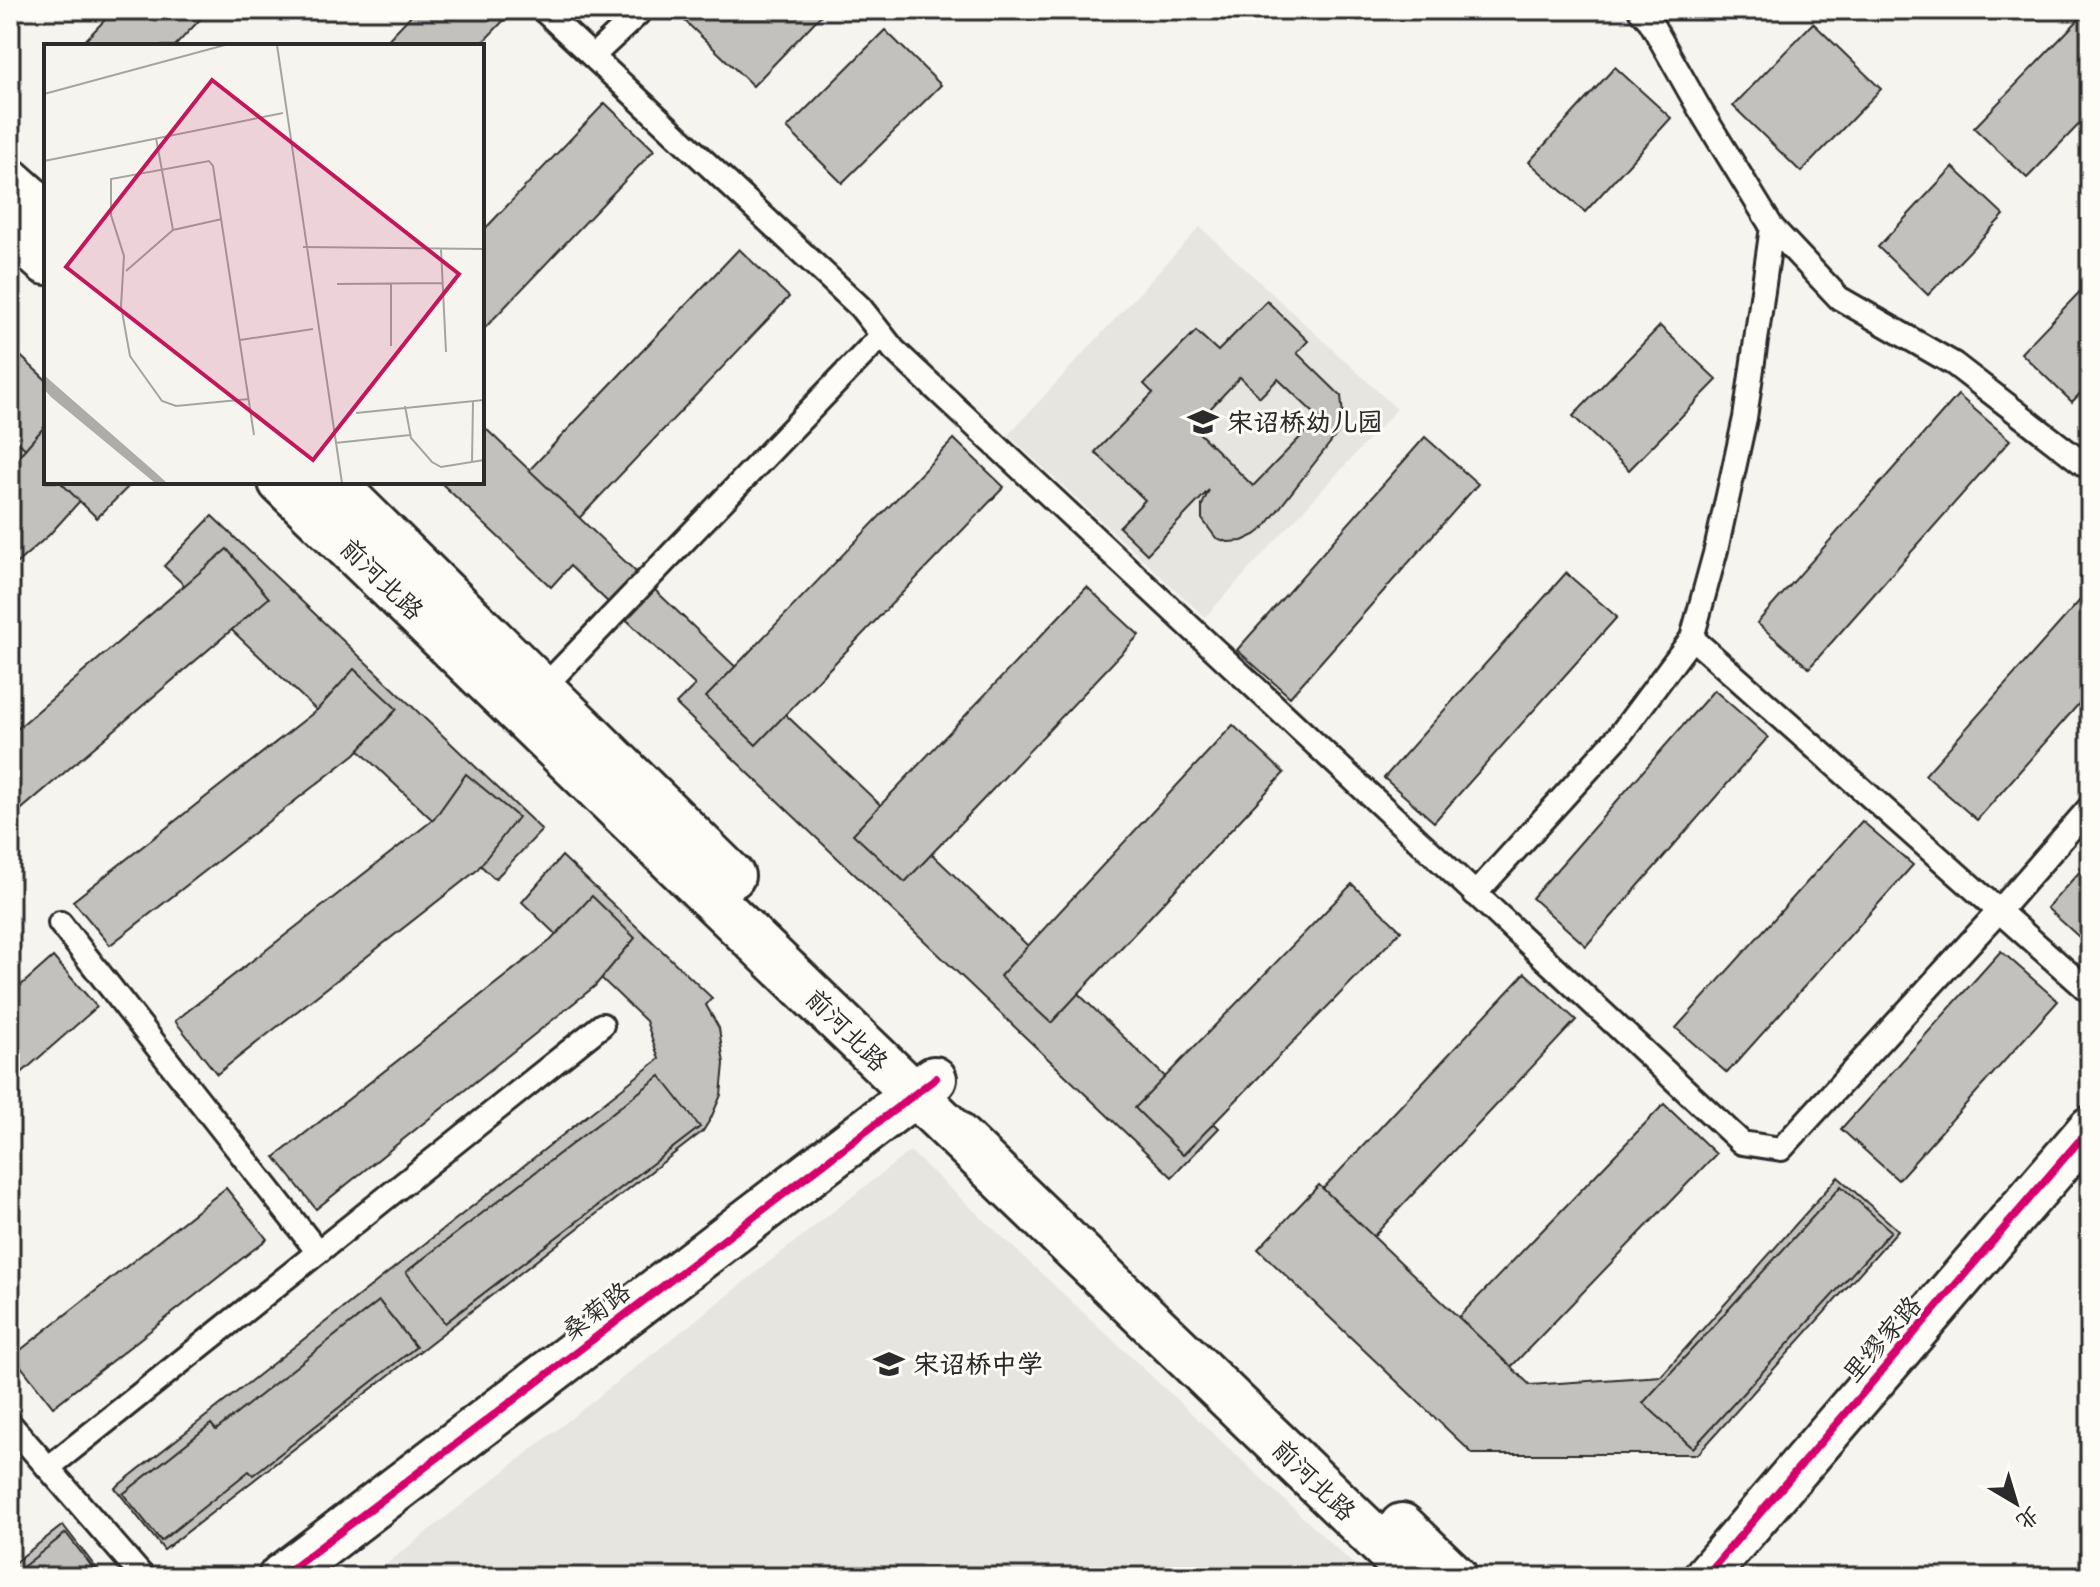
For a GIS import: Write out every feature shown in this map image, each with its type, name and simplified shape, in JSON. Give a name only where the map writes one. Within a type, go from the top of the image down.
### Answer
[{"type":"main road","points":[[10,181],[44,211]]},
{"type":"main road","points":[[10,230],[44,260]]},
{"type":"main road","name":"前河北路","points":[[283,484],[924,1086],[1455,1577]]},
{"type":"main road","name":"前河北路","points":[[334,484],[542,689],[924,1086],[1415,1577]]},
{"type":"main road","name":"桑菊路","points":[[281,1577],[924,1086]]},
{"type":"street","name":"里缪家路","points":[[1705,1577],[2090,1128]]},
{"type":"lane","points":[[543,10],[860,307],[894,350],[1742,1143],[1781,1149],[2090,807]]},
{"type":"lane","points":[[593,56],[642,10]]},
{"type":"lane","points":[[1640,10],[1650,21],[1772,227],[1839,298],[1954,364],[2090,469]]},
{"type":"lane","points":[[1475,894],[1619,736],[1692,638],[1716,550],[1745,418],[1772,227]]},
{"type":"lane","points":[[542,689],[882,335]]},
{"type":"lane","points":[[1692,638],[2090,992]]},
{"type":"lane","points":[[60,923],[318,1252]]},
{"type":"lane","points":[[48,1468],[602,1025]]},
{"type":"lane","points":[[10,1424],[143,1577]]},
{"type":"shaded area","name":"宋诏桥幼儿园","points":[[1200,227],[1397,409],[1205,617],[1008,435]]},
{"type":"shaded area","name":"宋诏桥中学","points":[[910,1151],[1367,1577],[370,1577]]},
{"type":"building","points":[[114,10],[209,10],[177,44],[82,44]]},
{"type":"building","points":[[416,10],[508,10],[511,13],[481,44],[384,44]]},
{"type":"building","points":[[693,10],[826,10],[753,86],[684,20]]},
{"type":"building","points":[[2088,10],[2090,113],[2027,178],[1974,128]]},
{"type":"building","points":[[1813,23],[1881,89],[1801,172],[1733,106]]},
{"type":"building","points":[[885,30],[941,85],[842,183],[787,128]]},
{"type":"building","points":[[1615,67],[1671,118],[1585,212],[1529,162]]},
{"type":"building","points":[[605,103],[654,150],[484,329],[484,230]]},
{"type":"building","points":[[1953,167],[2004,215],[1928,295],[1878,247]]},
{"type":"building","points":[[739,249],[789,297],[551,548],[501,500]]},
{"type":"building","points":[[2090,281],[2090,383],[2072,402],[2021,353]]},
{"type":"building","points":[[1267,301],[1308,341],[1297,353],[1341,396],[1344,425],[1264,528],[1255,535],[1242,541],[1228,542],[1216,538],[1202,519],[1202,505],[1209,490],[1147,554],[1119,527],[1145,500],[1095,452],[1153,393],[1144,384],[1196,331],[1218,351]],"holes":[[[1240,377],[1260,397],[1278,379],[1319,418],[1253,486],[1193,427]]]},
{"type":"building","points":[[1660,326],[1717,380],[1629,470],[1573,416]]},
{"type":"building","points":[[10,346],[44,378],[44,467],[10,434]]},
{"type":"building","points":[[1958,395],[2010,440],[1809,668],[1757,623]]},
{"type":"building","points":[[44,427],[44,484],[95,484],[49,535],[10,569],[10,466]]},
{"type":"building","points":[[484,427],[1219,1128],[1172,1177],[676,704],[695,685],[570,566],[551,587],[442,484],[484,484]]},
{"type":"building","points":[[1425,437],[1478,484],[1290,697],[1237,650]]},
{"type":"building","points":[[954,439],[1004,487],[756,745],[706,697]]},
{"type":"building","points":[[62,484],[131,484],[97,518]]},
{"type":"building","points":[[212,516],[542,830],[495,879],[164,566]]},
{"type":"building","points":[[227,549],[269,598],[10,819],[10,735]]},
{"type":"building","points":[[1566,573],[1617,617],[1434,822],[1384,778]]},
{"type":"building","points":[[1087,587],[1139,635],[905,882],[853,834]]},
{"type":"building","points":[[2090,589],[2090,691],[1977,820],[1925,775]]},
{"type":"building","points":[[354,669],[397,709],[355,754],[110,945],[73,901],[317,710]]},
{"type":"building","points":[[1714,690],[1768,737],[1586,946],[1532,898]]},
{"type":"building","points":[[1233,725],[1284,773],[1051,1023],[1000,976]]},
{"type":"building","points":[[466,774],[518,817],[476,871],[217,1074],[175,1021],[434,819]]},
{"type":"building","points":[[1862,821],[1913,865],[1727,1073],[1676,1028]]},
{"type":"building","points":[[562,856],[712,998],[706,1005],[719,1028],[724,1064],[721,1095],[711,1118],[703,1131],[164,1550],[115,1488],[659,1059],[646,1021],[522,902]]},
{"type":"building","points":[[2090,860],[2090,947],[2047,908]]},
{"type":"building","points":[[1352,884],[1401,931],[1183,1155],[1135,1108]]},
{"type":"building","points":[[592,896],[635,938],[595,986],[316,1209],[275,1157],[551,940]]},
{"type":"building","points":[[2001,951],[2058,1001],[1898,1180],[1841,1129]]},
{"type":"building","points":[[53,957],[97,1007],[10,1083],[10,995]]},
{"type":"building","points":[[1525,973],[1576,1020],[1326,1287],[1275,1240]]},
{"type":"building","points":[[660,1076],[700,1127],[445,1323],[406,1272]]},
{"type":"building","points":[[1664,1104],[1716,1154],[1457,1423],[1405,1373]]},
{"type":"building","points":[[1838,1177],[1898,1230],[1698,1454],[1473,1454],[1258,1249],[1319,1185],[1530,1385],[1661,1376]]},
{"type":"building","points":[[1841,1186],[1891,1231],[1693,1448],[1643,1403]]},
{"type":"building","points":[[226,1188],[267,1239],[53,1407],[13,1356]]},
{"type":"building","points":[[379,1301],[416,1347],[253,1475],[249,1471],[161,1541],[123,1494],[211,1424],[216,1430]]},
{"type":"building","points":[[63,1525],[103,1577],[10,1577],[10,1566]]},
{"type":"building","points":[[66,1533],[100,1577],[10,1577]]},
{"type":"cycle path","points":[[281,1577],[936,1078]]},
{"type":"cycle path","points":[[1705,1577],[2090,1128]]},
{"type":"place","name":"宋诏桥幼儿园","points":[[1203,422]]},
{"type":"place","name":"宋诏桥中学","points":[[889,1364]]}]
